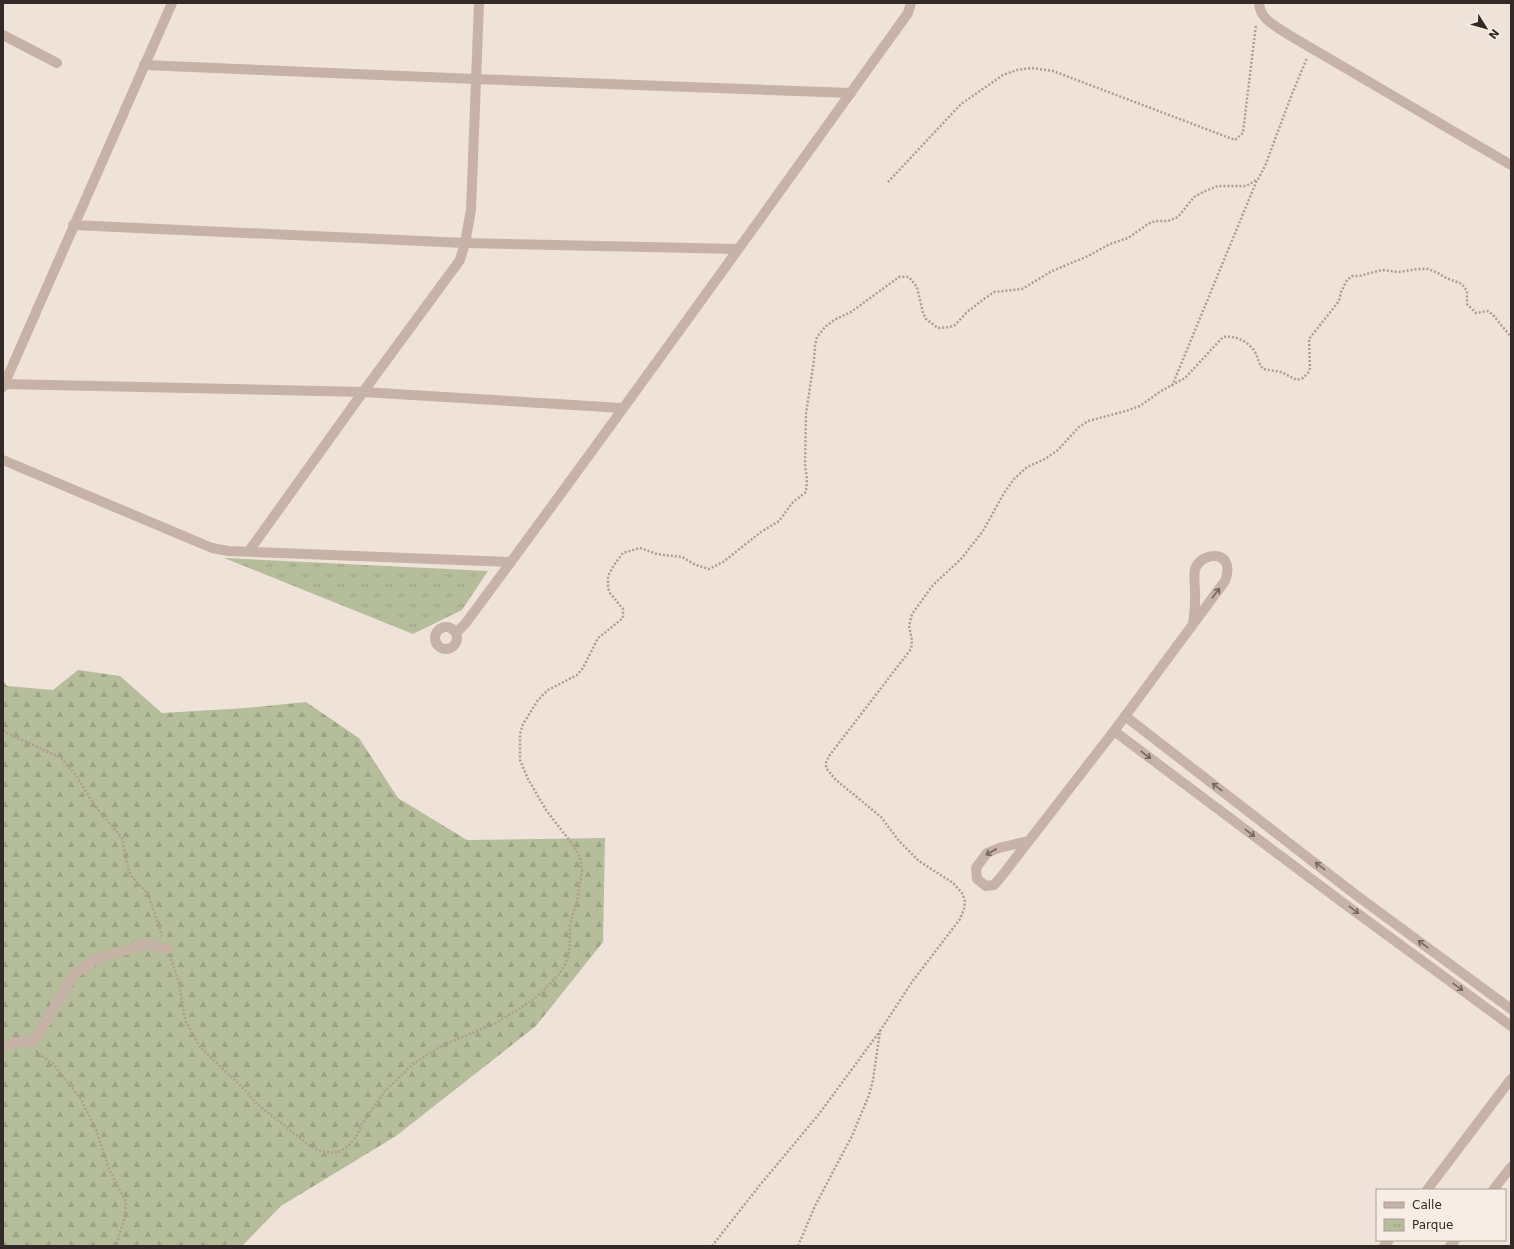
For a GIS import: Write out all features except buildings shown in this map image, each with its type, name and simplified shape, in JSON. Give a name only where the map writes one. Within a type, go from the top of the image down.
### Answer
[{"type":"street","points":[[172,3],[73,224],[4,386],[363,392],[622,408]]},
{"type":"street","points":[[249,551],[363,392],[455,269],[460,260],[465,243],[471,210],[479,3]]},
{"type":"street","points":[[456,632],[465,624],[511,562],[738,249],[908,13],[911,3]]},
{"type":"street","points":[[1259,7],[1263,17],[1312,48],[1511,165]]},
{"type":"street","points":[[3,35],[57,63]]},
{"type":"street","points":[[144,65],[850,93]]},
{"type":"street","points":[[73,224],[465,243],[738,249]]},
{"type":"street","points":[[3,460],[212,548],[228,551],[511,562]]},
{"type":"street","points":[[1028,842],[999,848],[987,853],[976,868],[977,879],[986,886],[994,885],[1001,877],[1114,731],[1225,581],[1229,572],[1226,562],[1219,556],[1207,557],[1198,564],[1195,570],[1193,624]]},
{"type":"street","points":[[1125,716],[1356,895],[1511,1009]]},
{"type":"street","points":[[1114,731],[1342,902],[1511,1026]]},
{"type":"street","points":[[3,1047],[17,1042],[31,1042],[38,1035],[74,974],[96,959],[147,944],[167,949]]},
{"type":"street","points":[[1428,1189],[1511,1079]]},
{"type":"street","points":[[1494,1189],[1511,1167]]},
{"type":"path","points":[[888,182],[961,104],[1003,75],[1017,70],[1032,68],[1053,71],[1235,140],[1244,133],[1256,20],[1259,7]]},
{"type":"path","points":[[1172,386],[1258,179],[1265,166],[1292,94],[1312,48]]},
{"type":"path","points":[[3,732],[61,758],[77,777],[98,811],[122,838],[128,868],[131,876],[148,894],[179,982],[185,1020],[200,1047],[244,1089],[257,1104],[309,1145],[318,1150],[331,1153],[339,1152],[348,1146],[356,1137],[362,1124],[385,1091],[413,1064],[441,1046],[496,1023],[530,1002],[560,973],[568,957],[570,944],[570,924],[578,895],[582,871],[581,863],[579,855],[573,845],[546,810],[528,779],[520,760],[520,734],[523,724],[538,700],[548,690],[577,675],[583,668],[598,638],[623,618],[623,609],[619,602],[610,593],[608,588],[608,576],[623,553],[640,548],[657,554],[682,557],[696,565],[709,569],[723,562],[761,532],[779,521],[793,502],[801,498],[806,492],[806,414],[815,346],[818,337],[825,327],[834,320],[855,309],[899,277],[909,277],[917,287],[923,313],[926,319],[938,328],[950,327],[955,325],[972,308],[994,292],[1022,289],[1052,271],[1088,256],[1110,244],[1128,238],[1148,224],[1155,221],[1168,222],[1178,217],[1194,197],[1203,192],[1218,186],[1246,186],[1258,179]]},
{"type":"path","points":[[712,1246],[819,1114],[880,1031],[912,982],[960,919],[964,909],[965,902],[962,893],[953,883],[919,861],[899,842],[881,817],[836,780],[828,771],[826,763],[829,756],[911,649],[912,640],[909,626],[912,614],[920,602],[943,575],[961,559],[983,532],[1004,493],[1014,479],[1027,468],[1045,459],[1058,450],[1079,427],[1088,422],[1140,406],[1161,391],[1185,378],[1223,337],[1231,336],[1238,338],[1246,344],[1255,352],[1258,363],[1263,369],[1281,372],[1297,380],[1303,378],[1308,374],[1310,368],[1309,339],[1339,301],[1341,292],[1347,280],[1352,276],[1359,276],[1382,270],[1399,272],[1428,269],[1462,284],[1467,291],[1468,304],[1472,310],[1476,313],[1488,311],[1511,337]]},
{"type":"path","points":[[798,1246],[815,1206],[852,1136],[869,1095],[873,1080],[880,1031]]},
{"type":"path","points":[[17,1042],[33,1049],[53,1064],[82,1099],[97,1132],[109,1169],[126,1202],[125,1217],[116,1246]]},
{"type":"green space","points":[[224,558],[488,571],[462,610],[413,634]]},
{"type":"green space","points":[[78,670],[120,676],[162,713],[246,708],[306,702],[359,738],[398,798],[467,840],[605,838],[603,942],[536,1026],[396,1136],[281,1206],[242,1246],[3,1246],[3,681],[7,686],[53,690]]}]
